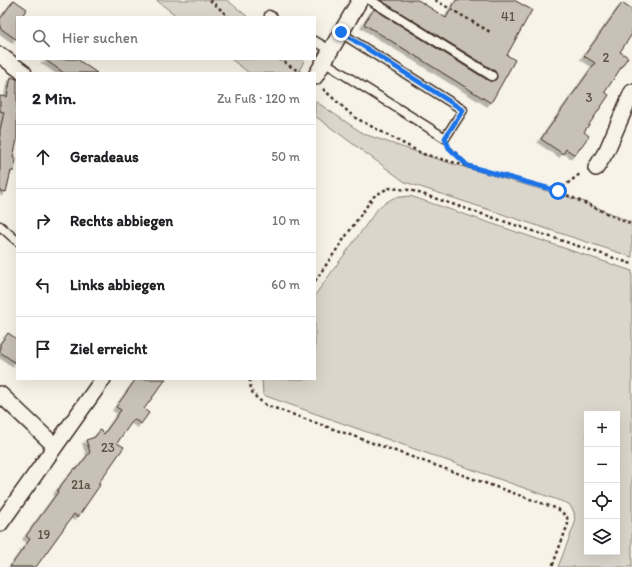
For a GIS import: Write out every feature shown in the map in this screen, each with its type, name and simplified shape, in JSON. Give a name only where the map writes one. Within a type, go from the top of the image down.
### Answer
[{"type":"street","points":[[318,82],[327,56],[360,0]]},
{"type":"street","points":[[0,55],[23,72]]},
{"type":"street","points":[[596,168],[607,150],[632,92]]},
{"type":"street","points":[[0,524],[102,380]]},
{"type":"street","points":[[0,394],[55,446]]},
{"type":"lane","points":[[370,0],[492,76]]},
{"type":"lane","points":[[316,42],[327,56],[445,138],[463,110],[341,32]]},
{"type":"lane","points":[[0,226],[16,240]]},
{"type":"path","points":[[210,0],[228,16]]},
{"type":"path","points":[[435,0],[492,33]]},
{"type":"path","points":[[281,60],[299,72]]},
{"type":"path","points":[[318,82],[354,117],[423,154],[558,191],[632,225]]},
{"type":"path","points":[[445,138],[449,148],[468,166]]},
{"type":"path","points":[[558,191],[579,174],[596,168]]},
{"type":"path","points":[[316,280],[373,197],[388,188],[410,190],[632,264]]},
{"type":"path","points":[[250,380],[250,387],[254,395],[266,405],[558,509],[567,516],[568,524],[552,567]]},
{"type":"shaded area","points":[[156,0],[227,0],[247,16],[177,16]]},
{"type":"shaded area","points":[[232,60],[304,61],[298,72],[248,72]]},
{"type":"shaded area","points":[[316,102],[364,134],[443,161],[585,202],[632,223],[632,257],[405,182],[316,117]]},
{"type":"shaded area","points":[[410,196],[632,271],[632,567],[558,567],[575,523],[574,512],[569,504],[263,395],[262,380],[316,380],[316,294],[379,207],[393,198]]},
{"type":"building","points":[[14,0],[27,9],[22,16],[16,16],[16,39],[0,28],[0,19]]},
{"type":"building","points":[[380,0],[418,0],[446,18],[456,0],[514,0],[532,10],[507,55],[515,60],[491,103],[364,24],[374,9],[489,81],[496,79],[497,76],[495,71]]},
{"type":"building","points":[[622,3],[632,10],[632,34],[620,52],[628,57],[605,92],[609,95],[584,132],[589,136],[575,155],[566,149],[563,154],[541,139],[595,63],[584,56]]},
{"type":"building","points":[[45,60],[78,60],[96,72],[63,72]]},
{"type":"building","points":[[11,77],[16,79],[16,144],[13,158],[16,159],[14,171],[11,171],[6,192],[0,191],[0,130],[4,112],[0,111],[0,96],[7,97]]},
{"type":"building","points":[[8,333],[16,338],[16,363],[0,352],[0,344]]},
{"type":"building","points":[[135,380],[165,380],[144,409],[149,413],[141,424],[134,419],[117,443],[124,447],[98,484],[100,485],[78,517],[74,514],[36,567],[10,567],[30,539],[26,536],[58,492],[57,491],[68,476],[75,468],[77,469],[90,452],[86,440],[95,437],[100,430],[104,434],[121,410],[116,407]]},
{"type":"route","points":[[341,32],[463,110],[445,138],[449,148],[468,166],[558,191]]}]
